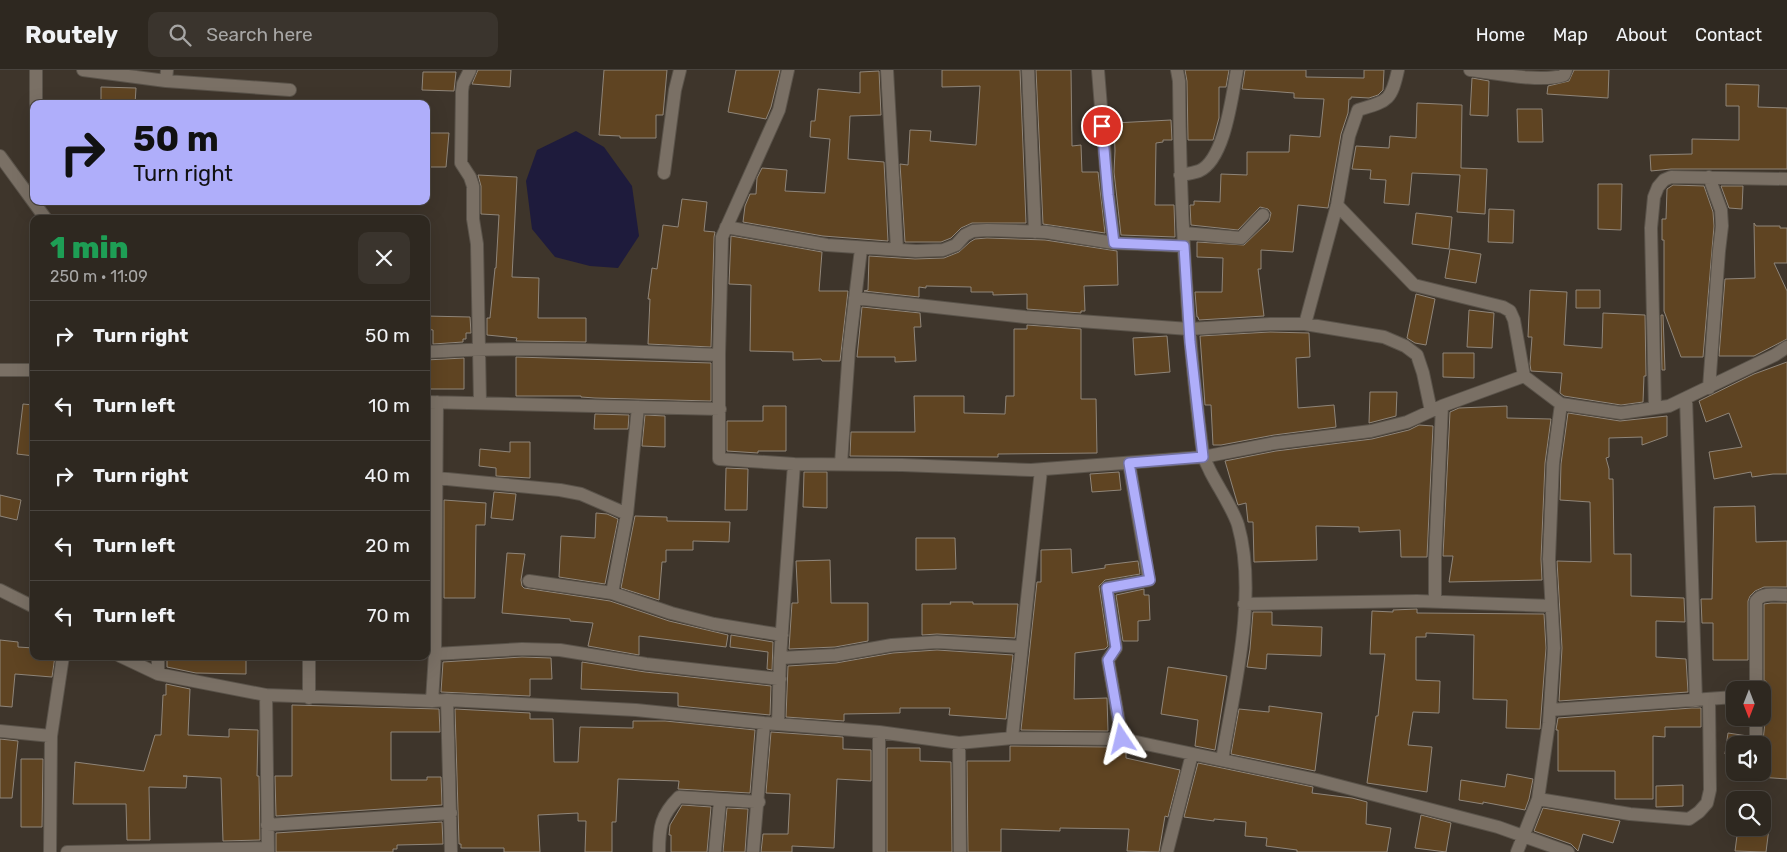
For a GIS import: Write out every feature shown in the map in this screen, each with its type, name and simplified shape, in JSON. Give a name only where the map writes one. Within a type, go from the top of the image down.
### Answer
[{"type":"street","points":[[36,70],[36,100]]},
{"type":"street","points":[[83,70],[167,75],[290,90]]},
{"type":"street","points":[[470,70],[463,84],[462,91],[461,163],[470,177],[473,186],[473,219],[477,244],[480,402]]},
{"type":"street","points":[[664,173],[675,90],[680,70]]},
{"type":"street","points":[[788,70],[779,110],[722,237],[719,459],[794,464],[1041,470],[1203,457],[1275,443],[1371,431],[1407,422],[1524,376]]},
{"type":"street","points":[[887,70],[897,249]]},
{"type":"street","points":[[1028,70],[1034,232]]},
{"type":"street","points":[[1098,70],[1108,195],[1114,243]]},
{"type":"street","points":[[1177,70],[1179,81],[1180,175],[1189,329],[1203,457],[1237,523],[1244,556],[1246,581],[1242,642],[1222,760]]},
{"type":"street","points":[[1180,175],[1201,171],[1212,160],[1226,131],[1237,70]]},
{"type":"street","points":[[1306,324],[1337,205],[1349,136],[1358,110],[1385,102],[1394,87],[1398,70]]},
{"type":"street","points":[[1470,70],[1557,78],[1564,75],[1566,70]]},
{"type":"street","points":[[0,156],[30,199]]},
{"type":"street","points":[[1654,408],[1651,228],[1654,197],[1658,187],[1664,180],[1671,177],[1787,179]]},
{"type":"street","points":[[1709,177],[1721,210],[1722,226],[1709,388]]},
{"type":"street","points":[[35,205],[43,215]]},
{"type":"street","points":[[1337,205],[1414,285],[1504,307],[1510,311],[1514,320],[1524,376],[1561,404],[1621,414],[1669,406],[1787,348]]},
{"type":"street","points":[[1184,233],[1241,238],[1263,215]]},
{"type":"street","points":[[726,227],[827,245],[861,249],[943,250],[956,245],[965,235],[973,231],[987,230],[1034,232],[1114,243],[1184,246]]},
{"type":"street","points":[[841,464],[848,349],[861,249]]},
{"type":"street","points":[[855,298],[1025,317],[1189,329],[1270,324],[1306,324],[1384,337],[1411,351],[1417,355],[1436,409],[1435,601]]},
{"type":"street","points":[[430,352],[479,349],[594,350],[719,355]]},
{"type":"street","points":[[0,370],[30,370]]},
{"type":"street","points":[[1538,799],[1630,814],[1689,819],[1700,812],[1707,803],[1710,790],[1702,700],[1686,398]]},
{"type":"street","points":[[432,701],[435,654],[437,478],[432,402],[720,409]]},
{"type":"street","points":[[1517,852],[1538,799],[1550,710],[1554,648],[1549,559],[1553,463],[1561,404]]},
{"type":"street","points":[[612,593],[627,514],[638,407]]},
{"type":"street","points":[[1122,739],[1108,660],[1116,648],[1107,588],[1150,580],[1129,463]]},
{"type":"street","points":[[778,724],[780,658],[794,464]]},
{"type":"street","points":[[1012,738],[1041,470]]},
{"type":"street","points":[[437,478],[560,490],[580,494],[627,514]]},
{"type":"street","points":[[529,581],[612,593],[671,613],[714,624],[782,635]]},
{"type":"street","points":[[0,590],[30,605]]},
{"type":"street","points":[[1756,681],[1756,601],[1759,597],[1767,595],[1787,595]]},
{"type":"street","points":[[1244,604],[1435,601],[1551,606]]},
{"type":"street","points":[[780,658],[836,655],[892,645],[937,642],[1021,648]]},
{"type":"street","points":[[435,654],[522,649],[560,650],[646,664],[780,679]]},
{"type":"street","points":[[50,852],[51,736],[63,660]]},
{"type":"street","points":[[128,660],[158,674],[266,695],[309,698],[447,700],[636,710],[878,732],[959,743],[1012,738],[1122,739],[1316,780],[1498,827],[1568,852]]},
{"type":"street","points":[[158,660],[158,674]]},
{"type":"street","points":[[309,660],[309,698]]},
{"type":"street","points":[[68,852],[268,850],[266,695]]},
{"type":"street","points":[[1550,710],[1726,699]]},
{"type":"street","points":[[447,700],[451,852]]},
{"type":"street","points":[[753,852],[759,802],[764,723]]},
{"type":"street","points":[[0,731],[51,736]]},
{"type":"street","points":[[878,732],[879,852]]},
{"type":"street","points":[[959,743],[960,852]]},
{"type":"street","points":[[1167,852],[1192,754]]},
{"type":"street","points":[[659,852],[661,823],[669,808],[679,797],[691,796],[759,802]]},
{"type":"street","points":[[715,852],[720,800]]},
{"type":"street","points":[[267,825],[451,813]]},
{"type":"shaded area","points":[[576,131],[604,147],[632,186],[639,236],[618,268],[590,266],[555,257],[532,229],[526,181],[537,150]]},
{"type":"building","points":[[478,70],[511,70],[510,87],[472,84]]},
{"type":"building","points":[[604,70],[667,70],[663,115],[656,115],[656,138],[620,138],[620,136],[599,135]]},
{"type":"building","points":[[736,70],[780,70],[771,107],[766,119],[728,112]]},
{"type":"building","points":[[942,70],[1020,70],[1026,223],[972,223],[961,228],[951,238],[941,242],[905,242],[900,164],[908,165],[910,130],[931,131],[930,141],[976,145],[980,86],[942,87]]},
{"type":"building","points":[[1036,70],[1071,70],[1072,146],[1081,145],[1082,172],[1098,172],[1105,233],[1043,224]]},
{"type":"building","points":[[1185,70],[1229,70],[1226,87],[1219,87],[1219,118],[1213,140],[1188,140],[1187,81]]},
{"type":"building","points":[[1245,70],[1306,70],[1306,77],[1364,78],[1364,70],[1384,70],[1383,90],[1378,95],[1369,98],[1351,97],[1349,99],[1348,113],[1341,134],[1328,208],[1298,205],[1293,252],[1261,250],[1261,269],[1258,269],[1264,316],[1199,320],[1197,317],[1195,292],[1222,292],[1223,258],[1197,257],[1197,242],[1244,245],[1269,221],[1271,213],[1268,209],[1260,207],[1238,230],[1191,225],[1190,205],[1194,205],[1194,201],[1220,202],[1221,174],[1247,175],[1247,152],[1289,152],[1290,135],[1320,137],[1324,99],[1294,98],[1294,93],[1242,89]]},
{"type":"building","points":[[1574,70],[1609,70],[1608,98],[1547,94],[1548,86],[1569,81]]},
{"type":"building","points":[[879,71],[881,115],[850,116],[848,159],[884,162],[888,241],[823,236],[743,222],[745,206],[750,194],[756,194],[757,178],[762,168],[787,170],[785,191],[825,193],[830,139],[810,137],[811,121],[815,121],[818,89],[860,93],[860,72]]},
{"type":"building","points":[[423,72],[456,72],[454,91],[422,90]]},
{"type":"building","points":[[1472,78],[1489,81],[1488,116],[1470,115]]},
{"type":"building","points":[[1726,84],[1759,85],[1758,107],[1787,108],[1787,169],[1671,169],[1651,171],[1650,155],[1692,154],[1692,139],[1739,140],[1739,106],[1726,106]]},
{"type":"building","points":[[101,87],[136,88],[135,100],[101,100]]},
{"type":"building","points":[[1417,103],[1462,105],[1461,168],[1487,169],[1485,214],[1457,212],[1460,175],[1412,173],[1409,205],[1384,203],[1386,180],[1370,179],[1371,170],[1352,169],[1356,146],[1389,148],[1390,136],[1416,138]]},
{"type":"building","points":[[1517,109],[1542,109],[1543,142],[1518,142]]},
{"type":"building","points":[[1171,120],[1172,140],[1163,140],[1163,142],[1156,143],[1155,205],[1174,205],[1175,237],[1121,235],[1114,172],[1114,123]]},
{"type":"building","points":[[430,133],[449,133],[446,167],[430,167]]},
{"type":"building","points":[[478,175],[517,177],[512,277],[539,278],[538,318],[586,318],[586,342],[516,341],[517,338],[487,335],[487,318],[490,318],[496,268],[499,215],[481,214],[481,186]]},
{"type":"building","points":[[1598,184],[1622,184],[1621,230],[1598,229]]},
{"type":"building","points":[[1673,185],[1704,186],[1713,212],[1714,226],[1703,357],[1681,357],[1664,311],[1664,240],[1662,240],[1662,219],[1666,219],[1667,189]]},
{"type":"building","points":[[1721,186],[1743,186],[1742,209],[1729,208]]},
{"type":"building","points":[[682,199],[707,202],[704,231],[715,232],[711,347],[648,344],[650,299],[648,299],[652,268],[657,269],[663,225],[678,227]]},
{"type":"building","points":[[1489,209],[1514,210],[1513,243],[1488,242]]},
{"type":"building","points":[[1416,213],[1452,217],[1449,249],[1412,244]]},
{"type":"building","points":[[1754,223],[1756,226],[1780,226],[1780,228],[1787,228],[1787,263],[1774,263],[1787,291],[1787,339],[1754,356],[1719,356],[1725,279],[1755,278]]},
{"type":"building","points":[[731,236],[822,252],[819,291],[848,291],[840,361],[822,361],[821,359],[793,360],[793,352],[750,351],[751,285],[729,284]]},
{"type":"building","points":[[975,239],[1045,240],[1117,251],[1118,285],[1084,286],[1085,311],[1081,311],[1081,313],[1027,309],[1027,294],[993,295],[993,292],[971,292],[971,287],[919,287],[919,297],[864,291],[868,290],[869,256],[915,259],[944,258],[959,252]]},
{"type":"building","points":[[1450,249],[1481,254],[1476,283],[1445,278]]},
{"type":"building","points":[[1530,290],[1567,292],[1564,345],[1602,348],[1603,313],[1645,315],[1646,376],[1644,376],[1643,402],[1621,405],[1564,396],[1560,393],[1562,373],[1531,371],[1532,337],[1528,337]]},
{"type":"building","points":[[1576,290],[1600,290],[1600,308],[1576,308]]},
{"type":"building","points":[[1416,294],[1435,299],[1426,345],[1415,343],[1407,338]]},
{"type":"building","points":[[862,307],[920,313],[921,327],[914,327],[916,361],[895,362],[895,357],[857,357]]},
{"type":"building","points":[[1469,310],[1494,313],[1492,348],[1467,347]]},
{"type":"building","points":[[1661,315],[1663,315],[1665,370],[1662,370]]},
{"type":"building","points":[[430,316],[470,317],[471,333],[466,333],[466,339],[463,339],[463,342],[433,344],[433,330],[430,330]]},
{"type":"building","points":[[1027,325],[1081,329],[1081,399],[1096,399],[1097,453],[998,454],[998,457],[850,456],[851,432],[915,432],[914,396],[964,396],[964,413],[1005,414],[1006,396],[1014,396],[1014,329],[1027,329]]},
{"type":"building","points":[[1270,332],[1309,333],[1310,357],[1296,358],[1298,408],[1334,405],[1336,427],[1213,445],[1211,405],[1205,405],[1200,336]]},
{"type":"building","points":[[1167,336],[1170,372],[1135,375],[1133,338]]},
{"type":"building","points":[[1443,353],[1474,353],[1474,378],[1443,377]]},
{"type":"building","points":[[516,357],[711,363],[711,401],[581,396],[516,396]]},
{"type":"building","points":[[464,358],[464,389],[430,389],[430,360]]},
{"type":"building","points":[[1787,362],[1787,474],[1752,477],[1751,472],[1714,479],[1709,452],[1742,447],[1729,413],[1706,422],[1699,401],[1754,374]]},
{"type":"building","points":[[1370,392],[1397,392],[1396,416],[1369,423]]},
{"type":"building","points":[[23,404],[30,405],[30,456],[17,454]]},
{"type":"building","points":[[763,406],[786,406],[786,451],[758,451],[758,453],[727,451],[727,421],[763,421]]},
{"type":"building","points":[[1507,406],[1507,418],[1551,419],[1545,463],[1541,559],[1542,580],[1449,582],[1453,556],[1443,556],[1450,412],[1459,408]]},
{"type":"building","points":[[1568,413],[1620,421],[1667,416],[1667,436],[1642,445],[1642,437],[1609,438],[1609,457],[1606,458],[1609,479],[1613,479],[1614,554],[1631,554],[1631,596],[1684,598],[1685,622],[1656,621],[1656,657],[1686,659],[1688,692],[1559,701],[1562,648],[1557,561],[1591,562],[1590,502],[1560,500],[1561,464]]},
{"type":"building","points":[[595,414],[629,415],[628,429],[594,429]]},
{"type":"building","points":[[645,415],[665,416],[665,447],[642,446]]},
{"type":"building","points":[[1419,425],[1433,426],[1427,557],[1401,557],[1400,530],[1359,532],[1359,527],[1316,526],[1317,560],[1254,562],[1253,522],[1248,522],[1246,503],[1238,505],[1225,461],[1276,451],[1372,439],[1409,430]]},
{"type":"building","points":[[510,442],[530,442],[530,478],[496,476],[496,468],[479,466],[480,449],[510,452]]},
{"type":"building","points":[[726,468],[748,469],[747,510],[725,510]]},
{"type":"building","points":[[804,472],[827,472],[827,508],[803,507]]},
{"type":"building","points":[[1119,472],[1121,490],[1092,492],[1090,474]]},
{"type":"building","points":[[494,492],[516,494],[513,520],[491,518]]},
{"type":"building","points":[[0,495],[21,500],[17,520],[0,516]]},
{"type":"building","points":[[444,500],[486,503],[485,525],[476,525],[475,598],[444,598]]},
{"type":"building","points":[[1755,506],[1756,542],[1787,541],[1787,587],[1764,587],[1755,591],[1750,596],[1748,601],[1748,660],[1713,660],[1713,623],[1702,623],[1701,599],[1712,599],[1714,507]]},
{"type":"building","points":[[596,513],[607,514],[618,519],[605,584],[559,577],[561,536],[595,538]]},
{"type":"building","points":[[635,516],[667,517],[667,521],[730,522],[729,542],[693,541],[693,550],[666,550],[666,562],[662,562],[659,600],[621,588]]},
{"type":"building","points":[[916,538],[955,538],[956,569],[916,570]]},
{"type":"building","points":[[1071,549],[1072,573],[1105,568],[1105,565],[1138,561],[1140,574],[1105,580],[1099,586],[1108,646],[1105,649],[1075,653],[1074,699],[1107,698],[1108,731],[1021,730],[1037,582],[1041,582],[1041,550]]},
{"type":"building","points":[[507,553],[525,554],[521,580],[524,588],[610,601],[669,621],[728,635],[726,647],[639,636],[639,655],[588,646],[593,623],[502,613]]},
{"type":"building","points":[[830,560],[831,603],[868,603],[868,641],[835,647],[789,649],[792,603],[798,603],[796,561]]},
{"type":"building","points":[[1144,589],[1144,595],[1149,595],[1150,620],[1138,621],[1138,641],[1123,641],[1116,595]]},
{"type":"building","points":[[950,602],[1018,604],[1015,638],[922,635],[922,604],[951,604]]},
{"type":"building","points":[[1787,603],[1787,779],[1771,778],[1771,736],[1764,736],[1765,726],[1771,726],[1771,681],[1764,681],[1764,604]]},
{"type":"building","points":[[1417,609],[1417,613],[1544,614],[1546,648],[1540,729],[1506,728],[1507,700],[1473,699],[1474,635],[1426,633],[1426,637],[1416,637],[1416,680],[1440,681],[1439,713],[1413,712],[1408,745],[1432,747],[1427,792],[1367,783],[1376,716],[1378,716],[1385,654],[1370,654],[1372,611],[1393,612],[1393,610]]},
{"type":"building","points":[[1253,612],[1272,612],[1272,625],[1322,627],[1321,656],[1267,654],[1266,669],[1247,667]]},
{"type":"building","points":[[731,635],[773,642],[772,670],[767,669],[768,652],[730,647]]},
{"type":"building","points":[[0,640],[18,642],[18,647],[30,648],[30,660],[54,660],[52,677],[15,674],[12,707],[0,706]]},
{"type":"building","points":[[937,650],[1013,655],[1006,719],[949,715],[950,708],[900,708],[900,713],[844,714],[844,721],[786,717],[788,666],[836,663],[893,653]]},
{"type":"building","points":[[522,657],[551,658],[552,679],[530,679],[530,696],[441,692],[443,662]]},
{"type":"building","points":[[167,660],[246,660],[246,674],[196,673],[167,667]]},
{"type":"building","points":[[582,662],[645,672],[771,686],[770,715],[678,706],[678,693],[581,689]]},
{"type":"building","points":[[1168,667],[1227,676],[1215,750],[1195,746],[1198,720],[1161,714]]},
{"type":"building","points":[[166,684],[190,689],[188,735],[229,737],[229,729],[258,730],[257,776],[259,776],[260,840],[223,841],[221,778],[187,776],[186,788],[149,787],[150,840],[127,840],[126,804],[73,804],[75,762],[144,771],[155,735],[161,735],[163,695],[166,695]]},
{"type":"building","points":[[292,705],[439,709],[440,732],[391,732],[391,780],[427,780],[427,777],[441,777],[442,805],[276,816],[275,776],[292,776]]},
{"type":"building","points":[[1269,706],[1322,713],[1315,771],[1231,754],[1239,709],[1269,712]]},
{"type":"building","points":[[1701,708],[1701,727],[1665,727],[1665,737],[1653,736],[1653,799],[1615,799],[1615,771],[1558,771],[1558,730],[1556,730],[1558,718]]},
{"type":"building","points":[[455,709],[530,713],[530,719],[553,719],[554,762],[578,762],[580,727],[633,728],[633,721],[665,721],[755,730],[750,793],[678,789],[679,781],[618,779],[616,822],[612,822],[612,852],[585,852],[586,821],[578,821],[578,813],[538,815],[540,852],[504,852],[504,848],[461,848],[461,844],[459,844]]},
{"type":"building","points":[[771,732],[843,737],[843,749],[871,750],[871,781],[837,779],[834,848],[792,846],[792,852],[761,852],[763,834],[788,834],[790,794],[766,793]]},
{"type":"building","points":[[1728,733],[1748,736],[1728,736]]},
{"type":"building","points":[[0,739],[18,741],[12,798],[0,798]]},
{"type":"building","points":[[1010,746],[1108,747],[1108,752],[1126,753],[1126,758],[1180,770],[1168,817],[1165,816],[1159,852],[1127,851],[1129,829],[1060,828],[1060,831],[1001,829],[1001,852],[968,852],[967,761],[1010,761]]},
{"type":"building","points":[[887,748],[920,748],[920,761],[951,762],[952,852],[887,852]]},
{"type":"building","points":[[21,759],[43,759],[42,827],[21,827]]},
{"type":"building","points":[[1198,763],[1313,787],[1312,793],[1352,798],[1367,802],[1366,824],[1391,828],[1387,852],[1297,852],[1297,850],[1266,846],[1267,838],[1245,836],[1246,822],[1214,819],[1214,821],[1184,817]]},
{"type":"building","points":[[1507,774],[1533,779],[1525,810],[1483,802],[1483,804],[1459,800],[1461,780],[1505,787]]},
{"type":"building","points":[[1683,785],[1683,806],[1656,807],[1656,786]]},
{"type":"building","points":[[682,805],[711,807],[707,852],[671,852],[670,825]]},
{"type":"building","points":[[727,808],[748,809],[745,852],[723,852]]},
{"type":"building","points":[[1543,808],[1620,821],[1613,843],[1583,834],[1578,851],[1571,844],[1534,831]]},
{"type":"building","points":[[1421,815],[1451,823],[1446,852],[1415,848]]},
{"type":"building","points":[[442,822],[443,844],[397,845],[397,849],[393,849],[393,852],[276,852],[276,833]]},
{"type":"building","points":[[1737,836],[1768,836],[1766,852],[1735,851]]},
{"type":"route","points":[[1102,126],[1114,243],[1184,246],[1190,342],[1203,457],[1129,463],[1150,580],[1107,588],[1116,648],[1108,660],[1122,739]]}]
